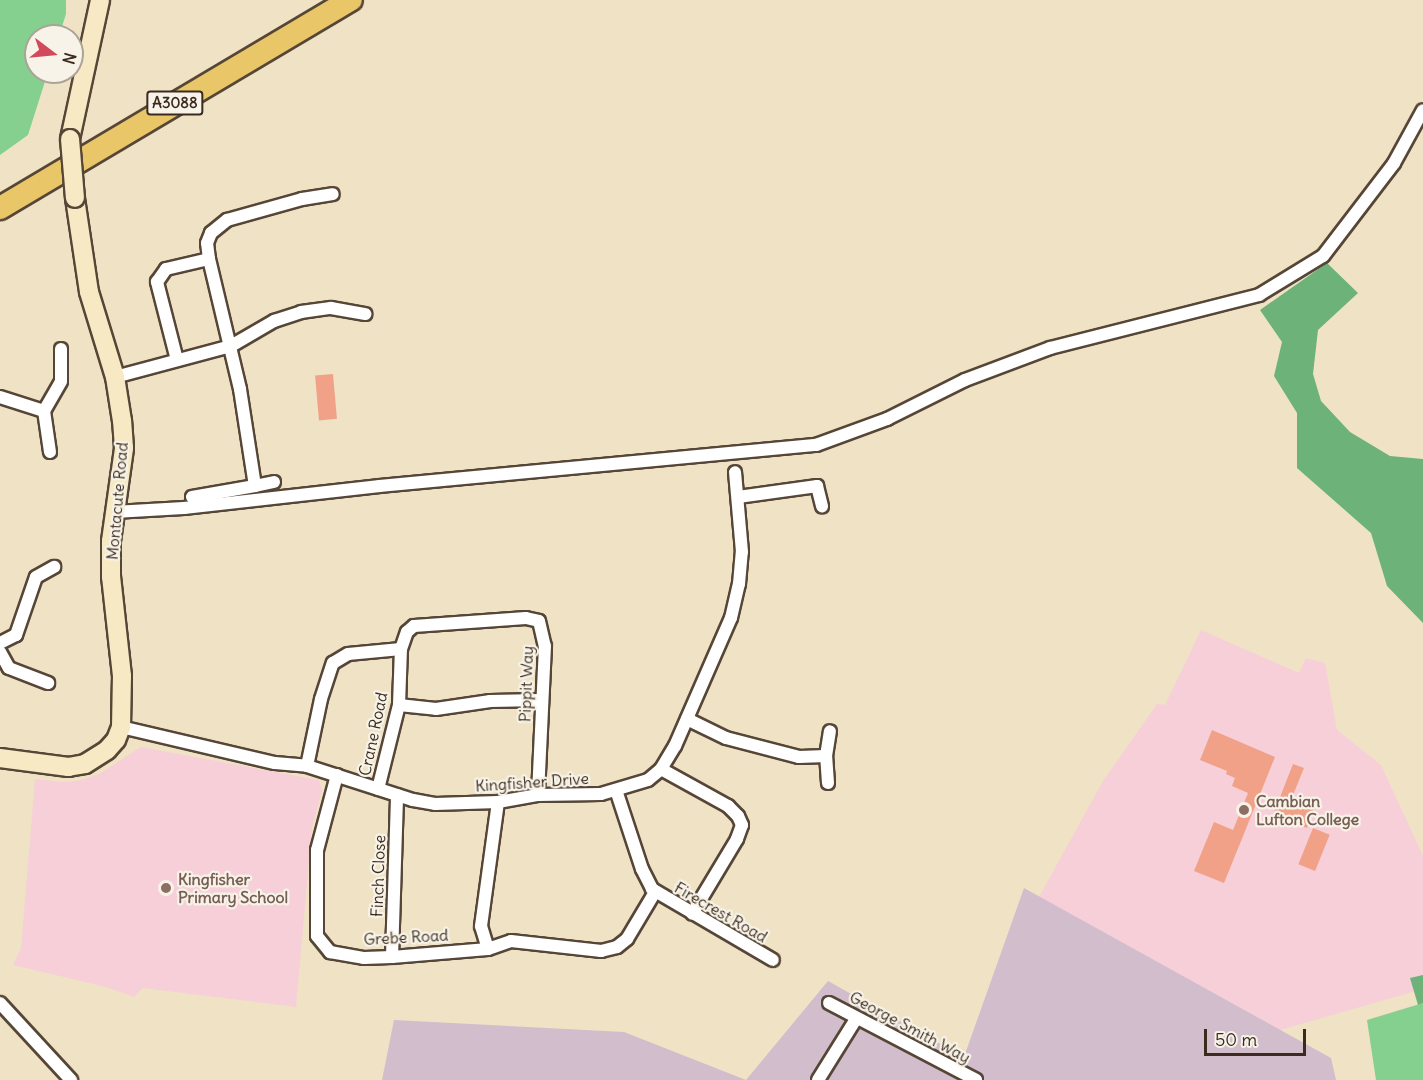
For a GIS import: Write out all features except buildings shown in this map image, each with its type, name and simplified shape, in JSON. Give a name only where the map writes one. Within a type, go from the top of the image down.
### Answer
[{"type":"highway","name":"A3088","points":[[0,208],[351,0]]},
{"type":"street","name":"Montacute Road","points":[[100,0],[69,139],[89,292],[115,377],[124,448],[114,512],[111,577],[122,676],[121,727]]},
{"type":"street","points":[[114,512],[184,508],[369,487],[816,445],[887,419],[965,380],[1050,348],[1259,295],[1323,256],[1394,163],[1423,110]]},
{"type":"street","points":[[255,486],[231,346],[208,259],[207,243],[211,233],[226,220],[302,199],[333,194]]},
{"type":"street","points":[[177,360],[157,282],[166,269],[208,259]]},
{"type":"street","points":[[115,377],[231,346],[274,321],[301,312],[331,308],[365,314]]},
{"type":"street","points":[[50,452],[44,411],[61,381],[61,349]]},
{"type":"street","points":[[0,397],[44,411]]},
{"type":"street","points":[[692,914],[737,839],[742,825],[738,816],[728,806],[661,769],[687,719],[731,618],[739,584],[742,552],[735,472]]},
{"type":"street","points":[[192,498],[274,482]]},
{"type":"street","points":[[738,496],[817,486],[822,506]]},
{"type":"street","points":[[0,643],[16,635],[36,577],[54,567]]},
{"type":"street","name":"Pippit Way","points":[[401,649],[403,638],[414,626],[480,620],[533,618],[539,621],[543,629],[545,646],[538,795]]},
{"type":"street","points":[[307,766],[324,687],[333,663],[348,654],[401,649]]},
{"type":"street","name":"Crane Road","points":[[378,789],[399,705],[401,649]]},
{"type":"street","points":[[0,652],[9,668],[48,683]]},
{"type":"street","points":[[399,705],[436,709],[490,701],[541,700]]},
{"type":"street","points":[[687,719],[726,738],[799,757],[826,756]]},
{"type":"street","points":[[0,758],[68,767],[85,764],[116,740],[121,727]]},
{"type":"street","name":"Kingfisher Drive","points":[[121,727],[275,763],[307,766],[397,795],[435,804],[498,802],[538,795],[601,794],[648,780],[661,769]]},
{"type":"street","points":[[828,783],[826,756],[830,731]]},
{"type":"street","name":"Grebe Road","points":[[337,775],[317,850],[318,936],[330,952],[364,958],[392,957],[488,949],[503,942],[593,952],[609,950],[627,939],[655,892]]},
{"type":"street","name":"Firecrest Road","points":[[616,790],[642,869],[655,892],[773,960]]},
{"type":"street","name":"Finch Close","points":[[392,957],[397,795]]},
{"type":"street","points":[[488,949],[482,926],[498,802]]},
{"type":"street","points":[[0,1003],[71,1080]]},
{"type":"street","name":"George Smith Way","points":[[829,1003],[976,1080]]},
{"type":"street","points":[[818,1080],[856,1019]]},
{"type":"shaded area","name":"Cambian Lufton College","points":[[1201,630],[1299,673],[1306,658],[1325,663],[1337,730],[1381,765],[1423,856],[1423,989],[1280,1030],[1039,897],[1103,781],[1157,704],[1165,705]]},
{"type":"shaded area","name":"Kingfisher Primary School","points":[[141,747],[319,780],[322,790],[312,827],[296,1007],[143,988],[134,997],[106,987],[13,965],[21,948],[35,779],[66,782],[81,780],[99,774]]},
{"type":"shaded area","points":[[1024,888],[1331,1058],[1336,1080],[746,1080],[828,981],[964,1057]]},
{"type":"shaded area","points":[[394,1020],[624,1032],[746,1080],[382,1080]]},
{"type":"green space","points":[[0,0],[66,0],[66,14],[63,24],[24,24],[24,84],[44,84],[28,135],[0,155]]},
{"type":"green space","points":[[1327,263],[1358,293],[1318,330],[1313,374],[1321,401],[1350,432],[1390,456],[1423,459],[1423,623],[1387,586],[1371,533],[1297,468],[1297,413],[1274,376],[1282,342],[1260,310]]},
{"type":"green space","points":[[1423,975],[1423,1003],[1418,1005],[1410,978]]},
{"type":"green space","points":[[1423,1003],[1423,1080],[1376,1080],[1367,1020]]},
{"type":"place","name":"Cambian Lufton College","points":[[1244,810]]},
{"type":"place","name":"Kingfisher Primary School","points":[[166,888]]}]
